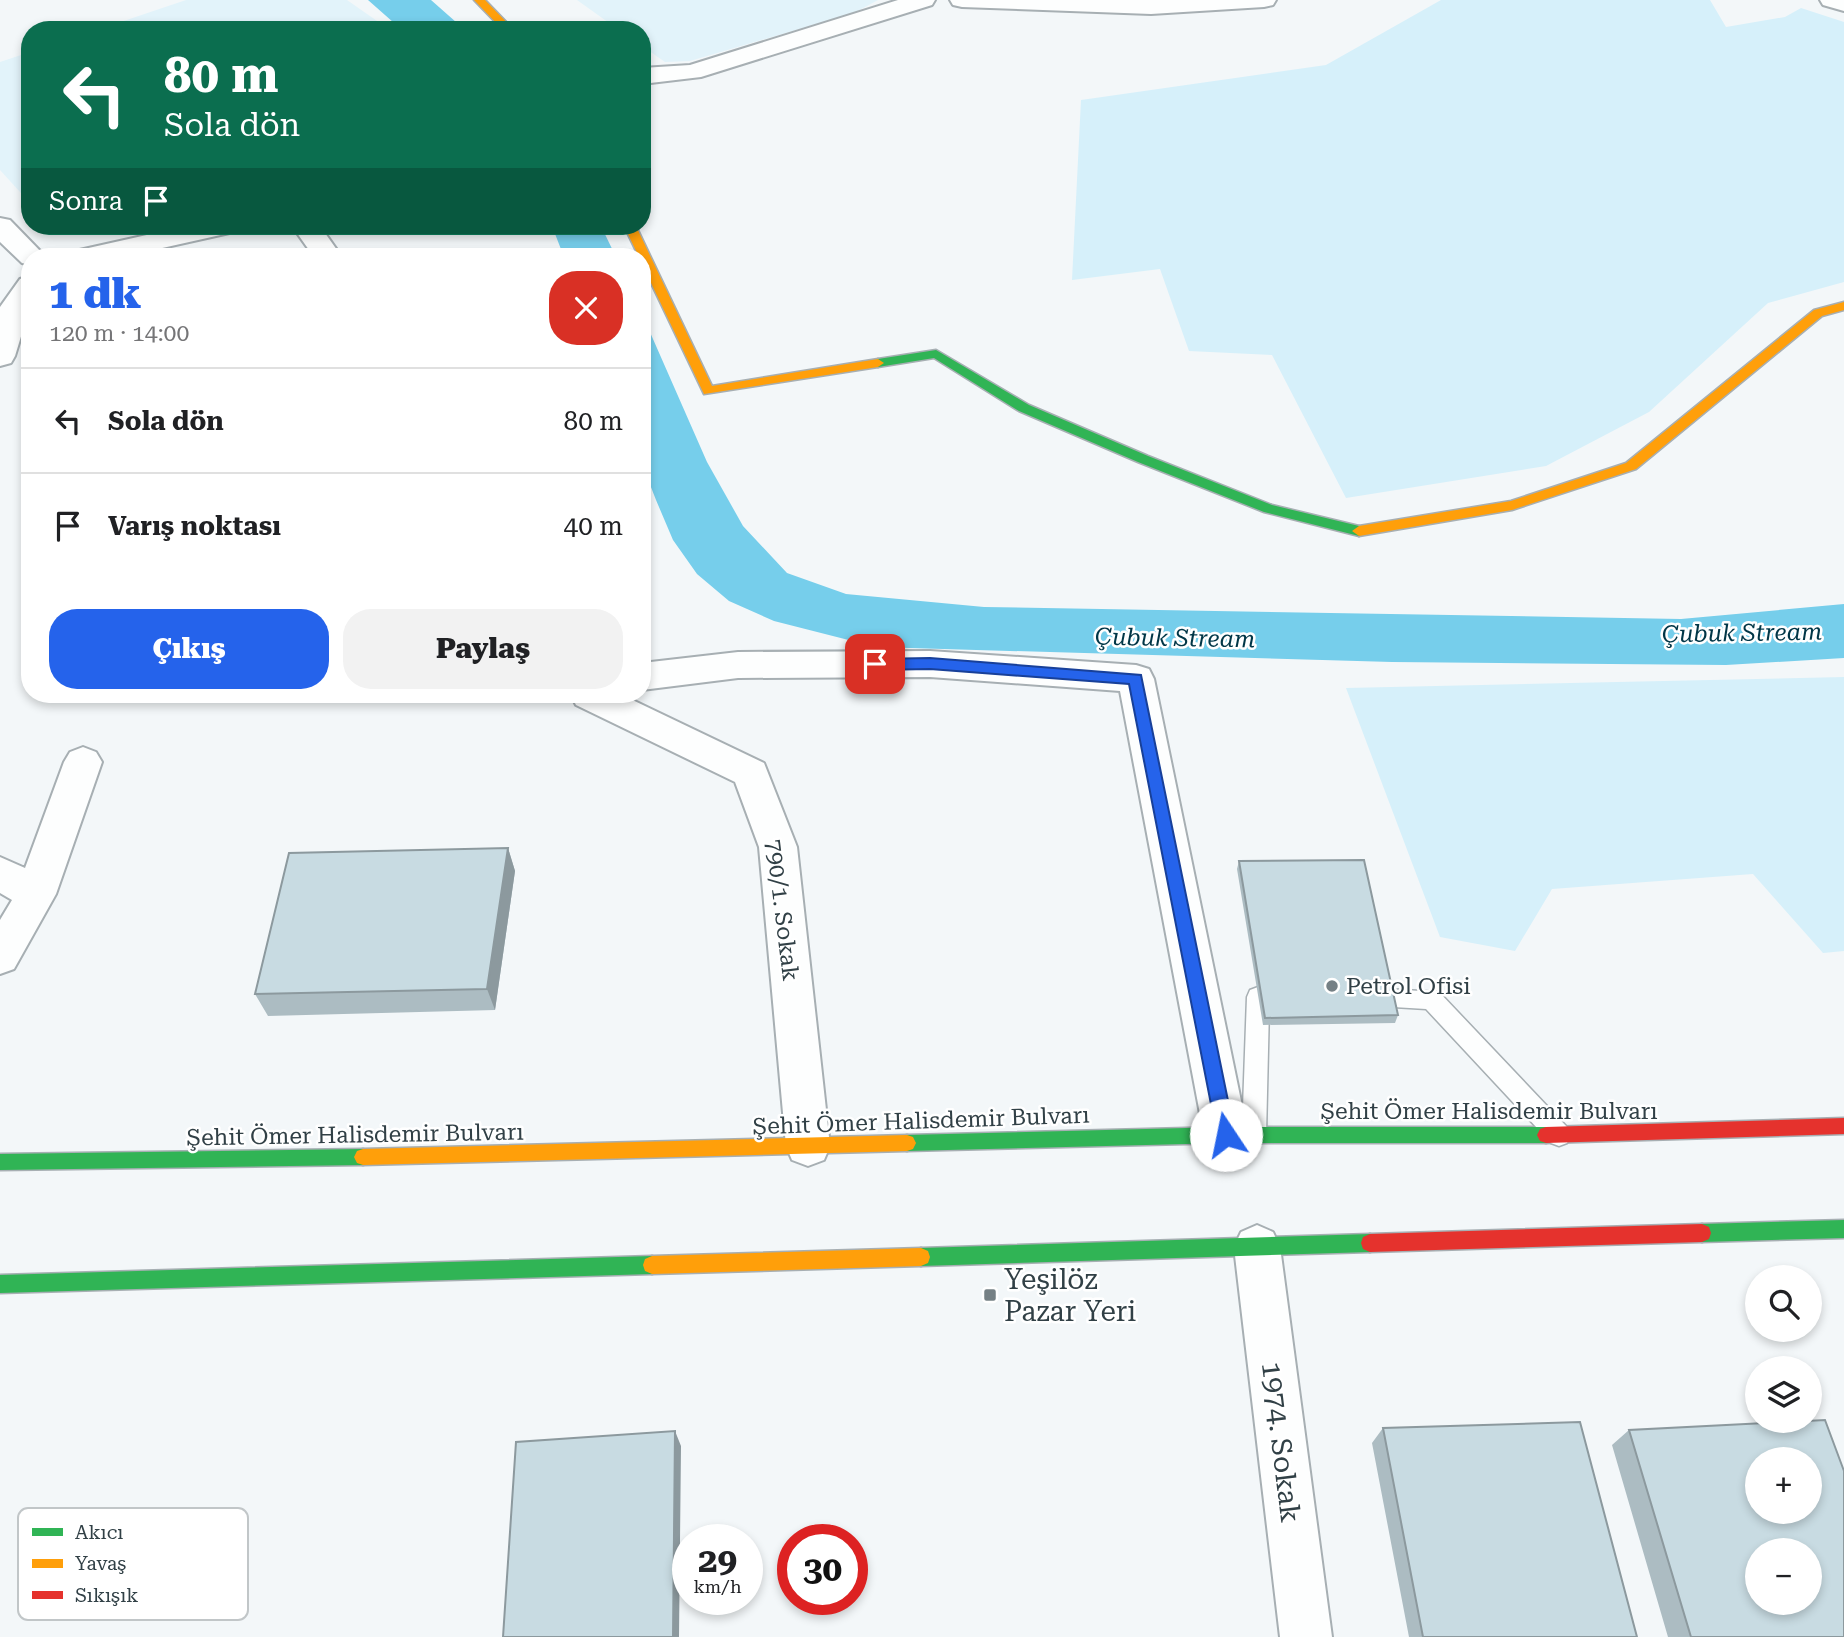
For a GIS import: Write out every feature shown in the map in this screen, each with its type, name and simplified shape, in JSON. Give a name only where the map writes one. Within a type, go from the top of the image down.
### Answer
[{"type":"main road","points":[[479,0],[500,21]]},
{"type":"main road","points":[[651,272],[708,391],[936,355],[1024,408],[1143,459],[1269,509],[1360,531],[1512,505],[1631,466],[1818,313],[1844,306]]},
{"type":"main road","name":"Şehit Ömer Halisdemir Bulvarı","points":[[0,1162],[173,1162],[1240,1135],[1559,1135],[1844,1125]]},
{"type":"main road","points":[[53,1145],[173,1162]]},
{"type":"main road","points":[[0,1284],[1844,1230]]},
{"type":"main road","points":[[82,1299],[232,1278]]},
{"type":"street","points":[[651,75],[692,72],[778,48],[923,0]]},
{"type":"street","points":[[962,0],[1097,7],[1196,8],[1264,0]]},
{"type":"street","points":[[1832,0],[1844,4]]},
{"type":"street","points":[[0,226],[23,248]]},
{"type":"street","points":[[125,248],[184,235]]},
{"type":"street","points":[[0,356],[12,311],[21,298]]},
{"type":"street","points":[[651,676],[738,665],[930,664],[1136,679],[1240,1135]]},
{"type":"street","name":"790/1. Sokak","points":[[606,703],[751,773],[778,846],[808,1146]]},
{"type":"street","points":[[0,957],[36,894],[83,762]]},
{"type":"street","points":[[0,873],[36,894]]},
{"type":"street","name":"1974. Sokak","points":[[1257,1247],[1306,1637]]},
{"type":"lane","points":[[1240,1135],[1258,997],[1311,997]]},
{"type":"lane","points":[[1351,998],[1431,999],[1559,1135]]},
{"type":"shaded area","points":[[186,0],[347,0],[377,21],[124,21]]},
{"type":"shaded area","points":[[577,0],[878,0],[854,13],[690,61],[665,62],[651,52],[651,21],[606,21]]},
{"type":"shaded area","points":[[1441,0],[1710,0],[1726,27],[1785,17],[1801,8],[1844,22],[1844,282],[1768,303],[1649,412],[1546,466],[1346,498],[1272,355],[1189,351],[1160,269],[1072,280],[1081,100],[1326,65]]},
{"type":"shaded area","points":[[21,55],[21,193],[0,170],[0,62]]},
{"type":"shaded area","points":[[1844,677],[1844,951],[1823,953],[1753,874],[1552,889],[1515,951],[1440,937],[1346,688]]},
{"type":"water","points":[[368,0],[431,0],[455,21],[392,21]]},
{"type":"water","points":[[555,235],[605,235],[612,248],[561,248]]},
{"type":"water","name":"Çubuk Stream","points":[[651,334],[707,462],[743,526],[787,573],[846,594],[984,607],[1681,619],[1844,604],[1844,658],[1726,665],[1392,662],[876,647],[774,621],[729,601],[697,574],[673,540],[651,487]]},
{"type":"building","points":[[508,848],[487,989],[255,994],[289,853]]},
{"type":"building","points":[[1364,860],[1398,1015],[1265,1018],[1239,861]]},
{"type":"building","points":[[1822,1420],[1825,1420],[1844,1471],[1844,1637],[1691,1637],[1629,1430],[1745,1424],[1745,1433],[1822,1433]]},
{"type":"building","points":[[1580,1422],[1637,1637],[1423,1637],[1383,1428]]},
{"type":"building","points":[[675,1431],[673,1637],[503,1637],[516,1442]]},
{"type":"traffic: fast","points":[[878,363],[936,354],[1024,408],[1143,459],[1269,509],[1359,531]]},
{"type":"traffic: fast","points":[[907,1143],[1226,1135],[1546,1135]]},
{"type":"traffic: fast","points":[[0,1162],[363,1157]]},
{"type":"traffic: fast","points":[[1702,1233],[1844,1229]]},
{"type":"traffic: fast","points":[[921,1257],[1370,1243]]},
{"type":"traffic: fast","points":[[0,1284],[652,1265]]},
{"type":"traffic: slow","points":[[479,0],[500,21]]},
{"type":"traffic: slow","points":[[634,235],[640,248]]},
{"type":"traffic: slow","points":[[651,270],[708,391],[878,363]]},
{"type":"traffic: slow","points":[[1359,531],[1512,505],[1631,466],[1818,313],[1844,306]]},
{"type":"traffic: slow","points":[[363,1157],[907,1143]]},
{"type":"traffic: slow","points":[[652,1265],[921,1257]]},
{"type":"traffic: jam","points":[[1546,1135],[1844,1126]]},
{"type":"traffic: jam","points":[[1370,1243],[1702,1233]]},
{"type":"place","name":"Petrol Ofisi","points":[[1332,986]]},
{"type":"place","name":"Yeşilöz Pazar Yeri","points":[[990,1295]]},
{"type":"route","points":[[875,664],[930,664],[1136,679],[1226,1135]]}]
